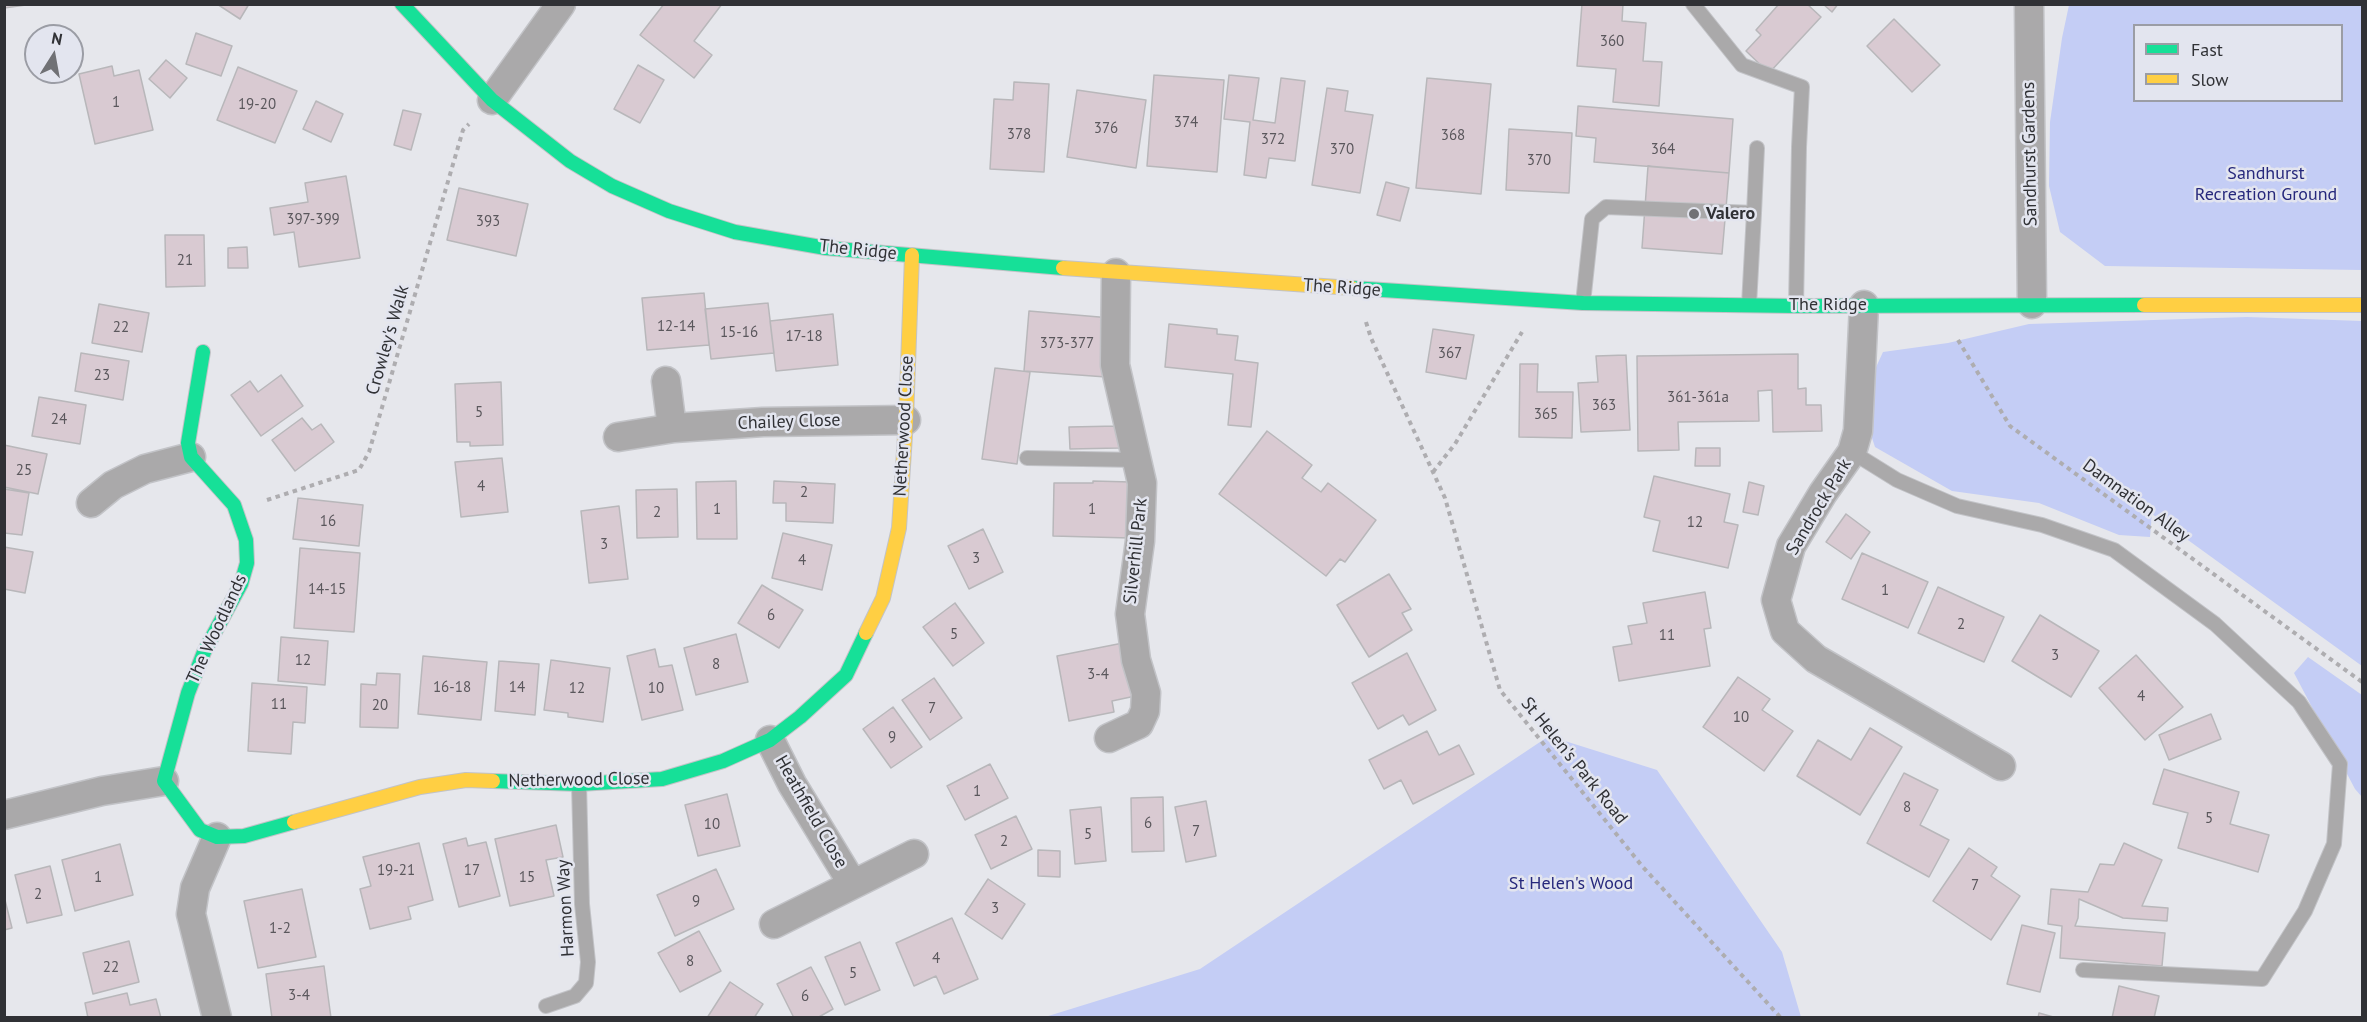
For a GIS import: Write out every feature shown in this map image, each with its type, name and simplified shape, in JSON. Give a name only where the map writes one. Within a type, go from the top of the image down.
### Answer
[{"type":"main road","name":"The Ridge","points":[[402,4],[492,100],[570,161],[612,186],[669,211],[735,232],[826,248],[1116,273],[1584,303],[1796,306],[2362,305]]},
{"type":"main road","name":"Netherwood Close","points":[[217,837],[244,836],[420,787],[466,780],[579,784],[662,779],[723,761],[770,740],[800,717],[846,675],[883,598],[898,528],[906,420],[912,255]]},
{"type":"main road","points":[[191,457],[188,443],[189,427],[203,352]]},
{"type":"main road","name":"The Woodlands","points":[[164,781],[188,693],[204,652],[241,584],[248,563],[246,540],[234,505],[191,457]]},
{"type":"main road","points":[[164,781],[200,830],[217,837]]},
{"type":"street","points":[[492,100],[561,4]]},
{"type":"street","name":"Sandhurst Gardens","points":[[2029,4],[2032,304]]},
{"type":"street","name":"Silverhill Park","points":[[1108,738],[1139,724],[1145,711],[1146,693],[1136,660],[1130,614],[1140,541],[1142,506],[1138,460],[1115,365],[1116,273]]},
{"type":"street","name":"Sandrock Park","points":[[1864,305],[1858,431],[1852,452],[1823,493],[1791,546],[1776,600],[1785,631],[1816,659],[2001,766]]},
{"type":"street","points":[[666,381],[672,428]]},
{"type":"street","name":"Chailey Close","points":[[618,437],[672,428],[763,422],[906,420]]},
{"type":"street","points":[[91,503],[114,485],[145,469],[191,457]]},
{"type":"street","name":"Heathfield Close","points":[[770,740],[792,784],[852,884]]},
{"type":"street","points":[[4,815],[102,791],[164,781]]},
{"type":"street","points":[[217,837],[195,888],[191,914],[217,1017]]},
{"type":"street","name":"Heathfield Close","points":[[774,924],[914,854]]},
{"type":"lane","points":[[1693,4],[1742,65],[1802,87],[1798,147],[1796,306]]},
{"type":"lane","points":[[1749,305],[1757,148]]},
{"type":"lane","points":[[1584,303],[1592,219],[1606,200],[1754,213]]},
{"type":"lane","points":[[1852,452],[1897,480],[1957,506],[2042,525],[2114,550],[2215,624],[2299,702],[2340,764],[2334,844],[2305,911],[2262,979],[2083,970]]},
{"type":"lane","points":[[1027,458],[1138,460]]},
{"type":"lane","name":"Harmon Way","points":[[546,1006],[575,996],[586,983],[588,962],[582,904],[579,784]]},
{"type":"path","name":"Crowley's Walk","points":[[234,505],[262,501],[359,470],[369,452],[463,130],[492,100]]},
{"type":"path","name":"St Helen's Park Road","points":[[1356,290],[1371,338],[1445,498],[1500,690],[1642,866],[1781,1017]]},
{"type":"path","points":[[1433,472],[1455,444],[1545,300]]},
{"type":"path","name":"Damnation Alley","points":[[1935,304],[1981,375],[2010,426],[2362,682]]},
{"type":"green space","name":"Sandhurst Recreation Ground","points":[[2069,5],[2362,5],[2362,270],[2105,266],[2060,232],[2049,186],[2050,122]]},
{"type":"green space","points":[[2247,317],[2362,321],[2362,666],[2152,514],[2150,537],[2119,535],[2039,503],[1952,491],[1875,447],[1860,402],[1883,352],[1948,343],[2029,324]]},
{"type":"green space","points":[[2308,657],[2362,695],[2362,797],[2355,789],[2294,673]]},
{"type":"green space","name":"St Helen's Wood","points":[[1549,736],[1657,770],[1782,952],[1801,1017],[1045,1017],[1200,969]]},
{"type":"building","points":[[4,4],[33,4],[4,8]]},
{"type":"building","points":[[217,4],[249,4],[240,19]]},
{"type":"building","points":[[664,4],[722,4],[694,41],[712,55],[694,78],[640,35]]},
{"type":"building","points":[[1582,4],[1623,4],[1622,21],[1646,23],[1643,61],[1662,62],[1659,106],[1613,102],[1616,69],[1577,66]]},
{"type":"building","points":[[1779,4],[1807,4],[1821,17],[1769,73],[1746,51],[1761,35],[1756,30]]},
{"type":"building","points":[[1823,4],[1838,4],[1832,12]]},
{"type":"building","points":[[1894,19],[1940,65],[1912,92],[1867,46]]},
{"type":"building","points":[[196,33],[232,46],[221,76],[186,64]]},
{"type":"building","points":[[166,60],[187,78],[170,98],[149,79]]},
{"type":"building","points":[[638,65],[664,80],[640,123],[614,109]]},
{"type":"building","points":[[112,66],[114,76],[139,70],[153,130],[95,144],[81,84],[84,84],[84,73]]},
{"type":"building","points":[[238,67],[297,91],[275,143],[217,120]]},
{"type":"building","points":[[1154,75],[1224,80],[1217,172],[1147,166]]},
{"type":"building","points":[[1229,75],[1259,78],[1253,120],[1275,123],[1281,78],[1305,81],[1295,161],[1269,158],[1266,178],[1244,175],[1250,122],[1224,119]]},
{"type":"building","points":[[1427,78],[1491,84],[1481,194],[1416,188]]},
{"type":"building","points":[[1014,82],[1049,84],[1044,172],[990,169],[994,99],[1013,100]]},
{"type":"building","points":[[1327,88],[1348,91],[1345,111],[1373,115],[1360,193],[1312,185]]},
{"type":"building","points":[[1077,90],[1146,100],[1136,168],[1067,157]]},
{"type":"building","points":[[316,101],[343,114],[331,142],[303,129]]},
{"type":"building","points":[[1578,106],[1733,119],[1729,173],[1594,162],[1596,138],[1576,136]]},
{"type":"building","points":[[403,110],[421,114],[411,150],[394,145]]},
{"type":"building","points":[[1509,129],[1572,133],[1569,193],[1506,190]]},
{"type":"building","points":[[1648,166],[1729,173],[1722,254],[1642,248]]},
{"type":"building","points":[[346,176],[360,258],[299,267],[294,232],[274,235],[270,208],[308,202],[305,183]]},
{"type":"building","points":[[1386,182],[1409,188],[1400,221],[1377,215]]},
{"type":"building","points":[[459,188],[528,204],[516,256],[447,240]]},
{"type":"building","points":[[165,235],[204,235],[205,286],[166,287]]},
{"type":"building","points":[[247,247],[248,268],[228,268],[228,248]]},
{"type":"building","points":[[704,293],[709,345],[647,350],[642,298]]},
{"type":"building","points":[[768,303],[774,353],[711,359],[705,309]]},
{"type":"building","points":[[99,304],[149,313],[142,352],[92,343]]},
{"type":"building","points":[[1029,311],[1111,318],[1106,377],[1024,371]]},
{"type":"building","points":[[833,314],[838,365],[776,371],[770,321]]},
{"type":"building","points":[[1169,324],[1217,329],[1217,334],[1238,336],[1235,360],[1258,363],[1251,427],[1228,425],[1233,374],[1165,367]]},
{"type":"building","points":[[1433,329],[1474,335],[1466,379],[1426,372]]},
{"type":"building","points":[[81,353],[129,361],[123,400],[75,391]]},
{"type":"building","points":[[1798,354],[1798,389],[1806,388],[1806,405],[1821,405],[1822,431],[1773,432],[1772,390],[1758,391],[1759,421],[1678,422],[1679,450],[1638,451],[1637,356]]},
{"type":"building","points":[[1626,355],[1630,430],[1581,432],[1578,383],[1598,382],[1596,356]]},
{"type":"building","points":[[1520,364],[1538,364],[1537,392],[1573,392],[1572,438],[1519,437]]},
{"type":"building","points":[[995,368],[1030,372],[1017,464],[982,459]]},
{"type":"building","points":[[281,375],[303,406],[261,436],[231,395],[250,381],[258,392]]},
{"type":"building","points":[[501,382],[503,445],[470,446],[470,442],[457,442],[455,384]]},
{"type":"building","points":[[39,397],[86,405],[80,444],[32,436]]},
{"type":"building","points":[[302,418],[312,430],[321,424],[334,442],[295,471],[272,440]]},
{"type":"building","points":[[1118,426],[1119,448],[1070,449],[1069,427]]},
{"type":"building","points":[[1267,431],[1312,465],[1302,478],[1321,492],[1328,483],[1376,520],[1345,562],[1340,559],[1326,576],[1219,494]]},
{"type":"building","points":[[4,445],[47,454],[38,494],[4,487]]},
{"type":"building","points":[[1696,448],[1720,448],[1720,466],[1695,466]]},
{"type":"building","points":[[502,458],[508,512],[461,517],[455,462]]},
{"type":"building","points":[[1654,476],[1730,494],[1724,522],[1738,525],[1728,568],[1653,551],[1660,521],[1644,517]]},
{"type":"building","points":[[736,481],[737,539],[697,539],[696,482]]},
{"type":"building","points":[[774,481],[835,484],[833,523],[786,521],[786,503],[773,503]]},
{"type":"building","points":[[1093,481],[1131,482],[1130,538],[1053,536],[1054,483],[1093,483]]},
{"type":"building","points":[[1749,482],[1764,486],[1758,515],[1743,512]]},
{"type":"building","points":[[4,489],[29,493],[22,535],[4,533]]},
{"type":"building","points":[[677,489],[678,537],[637,538],[636,490]]},
{"type":"building","points":[[298,498],[363,505],[359,546],[293,539]]},
{"type":"building","points":[[619,506],[628,579],[589,583],[581,511]]},
{"type":"building","points":[[1846,514],[1870,532],[1851,559],[1826,542]]},
{"type":"building","points":[[983,529],[1003,572],[969,589],[948,546]]},
{"type":"building","points":[[783,533],[832,545],[822,590],[772,578]]},
{"type":"building","points":[[4,547],[33,552],[25,593],[4,589]]},
{"type":"building","points":[[300,548],[360,553],[354,632],[294,628]]},
{"type":"building","points":[[1862,553],[1928,582],[1908,628],[1842,599]]},
{"type":"building","points":[[1389,574],[1411,609],[1402,613],[1412,630],[1369,657],[1337,605]]},
{"type":"building","points":[[762,585],[803,610],[779,648],[738,623]]},
{"type":"building","points":[[1938,587],[2004,617],[1984,662],[1918,633]]},
{"type":"building","points":[[1705,592],[1711,628],[1704,629],[1710,666],[1619,681],[1613,647],[1632,644],[1628,626],[1647,623],[1643,603]]},
{"type":"building","points":[[955,603],[984,643],[953,666],[923,627]]},
{"type":"building","points":[[2040,615],[2099,651],[2071,697],[2012,661]]},
{"type":"building","points":[[736,634],[748,682],[696,695],[684,648]]},
{"type":"building","points":[[281,637],[328,641],[325,685],[278,681]]},
{"type":"building","points":[[1128,642],[1140,695],[1112,701],[1114,712],[1069,721],[1057,656]]},
{"type":"building","points":[[655,649],[659,667],[672,665],[683,710],[642,720],[627,656]]},
{"type":"building","points":[[1407,653],[1436,710],[1409,725],[1403,715],[1378,729],[1352,683]]},
{"type":"building","points":[[2136,655],[2183,707],[2145,740],[2099,688]]},
{"type":"building","points":[[423,656],[487,662],[481,720],[418,714]]},
{"type":"building","points":[[551,660],[610,668],[603,722],[568,717],[568,713],[544,710]]},
{"type":"building","points":[[499,661],[539,664],[535,715],[495,711]]},
{"type":"building","points":[[377,673],[400,674],[398,728],[360,727],[361,684],[376,685]]},
{"type":"building","points":[[1738,677],[1770,699],[1762,710],[1793,731],[1764,771],[1703,727]]},
{"type":"building","points":[[934,678],[962,718],[930,740],[902,700]]},
{"type":"building","points":[[252,683],[307,687],[305,723],[293,722],[291,754],[248,751]]},
{"type":"building","points":[[893,707],[922,747],[891,768],[863,729]]},
{"type":"building","points":[[2211,714],[2221,739],[2169,760],[2159,735]]},
{"type":"building","points":[[1870,728],[1902,747],[1860,815],[1797,776],[1818,740],[1851,760]]},
{"type":"building","points":[[1427,731],[1439,755],[1459,745],[1474,774],[1413,804],[1401,780],[1384,789],[1369,760]]},
{"type":"building","points":[[990,764],[1008,798],[965,820],[947,786]]},
{"type":"building","points":[[2164,769],[2239,792],[2230,824],[2269,835],[2258,872],[2178,848],[2188,813],[2153,804]]},
{"type":"building","points":[[1904,773],[1938,790],[1920,825],[1949,840],[1929,877],[1867,843]]},
{"type":"building","points":[[727,794],[740,846],[698,856],[685,805]]},
{"type":"building","points":[[1163,797],[1164,851],[1132,852],[1131,798]]},
{"type":"building","points":[[1206,801],[1216,856],[1186,862],[1175,807]]},
{"type":"building","points":[[1101,807],[1106,861],[1075,864],[1070,810]]},
{"type":"building","points":[[1016,816],[1032,849],[991,869],[975,835]]},
{"type":"building","points":[[556,825],[563,857],[546,860],[554,896],[510,906],[495,839]]},
{"type":"building","points":[[466,838],[468,846],[486,842],[500,896],[459,907],[443,844]]},
{"type":"building","points":[[419,843],[433,900],[408,907],[411,919],[370,929],[360,889],[371,886],[363,857]]},
{"type":"building","points":[[2124,843],[2162,860],[2142,906],[2168,908],[2167,921],[2123,918],[2079,899],[2075,926],[2165,933],[2162,966],[2060,958],[2062,926],[2048,924],[2051,889],[2088,892],[2100,864],[2114,865]]},
{"type":"building","points":[[120,844],[133,895],[75,911],[62,860]]},
{"type":"building","points":[[1969,848],[1997,867],[1991,876],[2020,896],[1991,940],[1933,901]]},
{"type":"building","points":[[1038,850],[1060,851],[1060,877],[1038,876]]},
{"type":"building","points":[[50,866],[62,915],[27,923],[15,875]]},
{"type":"building","points":[[716,869],[734,909],[675,936],[657,895]]},
{"type":"building","points":[[988,879],[1025,904],[1002,939],[965,914]]},
{"type":"building","points":[[302,889],[316,957],[258,968],[244,901]]},
{"type":"building","points":[[4,896],[12,928],[4,930]]},
{"type":"building","points":[[952,918],[978,979],[944,994],[936,976],[914,986],[896,943]]},
{"type":"building","points":[[2022,925],[2055,933],[2040,992],[2007,984]]},
{"type":"building","points":[[699,931],[721,971],[680,992],[658,953]]},
{"type":"building","points":[[129,941],[139,982],[93,994],[83,953]]},
{"type":"building","points":[[860,942],[880,990],[845,1005],[825,957]]},
{"type":"building","points":[[324,966],[331,1018],[272,1018],[266,974]]},
{"type":"building","points":[[811,967],[833,1009],[817,1018],[794,1018],[777,984]]},
{"type":"building","points":[[730,982],[763,1004],[754,1018],[707,1018]]},
{"type":"building","points":[[2119,986],[2159,996],[2154,1018],[2112,1018]]},
{"type":"building","points":[[127,993],[130,1005],[156,999],[161,1018],[88,1018],[85,1003]]},
{"type":"building","points":[[2039,1013],[2057,1018],[2038,1018]]},
{"type":"traffic: fast","points":[[402,4],[492,100],[570,161],[612,186],[669,211],[735,232],[826,248],[1063,268]]},
{"type":"traffic: fast","points":[[1352,288],[1583,303],[1796,306],[2144,305]]},
{"type":"traffic: fast","points":[[203,352],[188,443],[191,457],[234,505],[246,540],[247,563],[241,584],[204,652],[188,693],[164,781],[200,830],[217,837],[244,836],[294,822]]},
{"type":"traffic: fast","points":[[493,781],[579,784],[662,779],[723,761],[770,740],[800,717],[846,675],[866,633]]},
{"type":"traffic: slow","points":[[866,633],[883,598],[899,528],[906,420],[912,255]]},
{"type":"traffic: slow","points":[[1063,268],[1352,288]]},
{"type":"traffic: slow","points":[[2144,305],[2362,305]]},
{"type":"traffic: slow","points":[[294,822],[420,787],[466,780],[493,781]]},
{"type":"place","name":"Valero","points":[[1694,214]]}]
